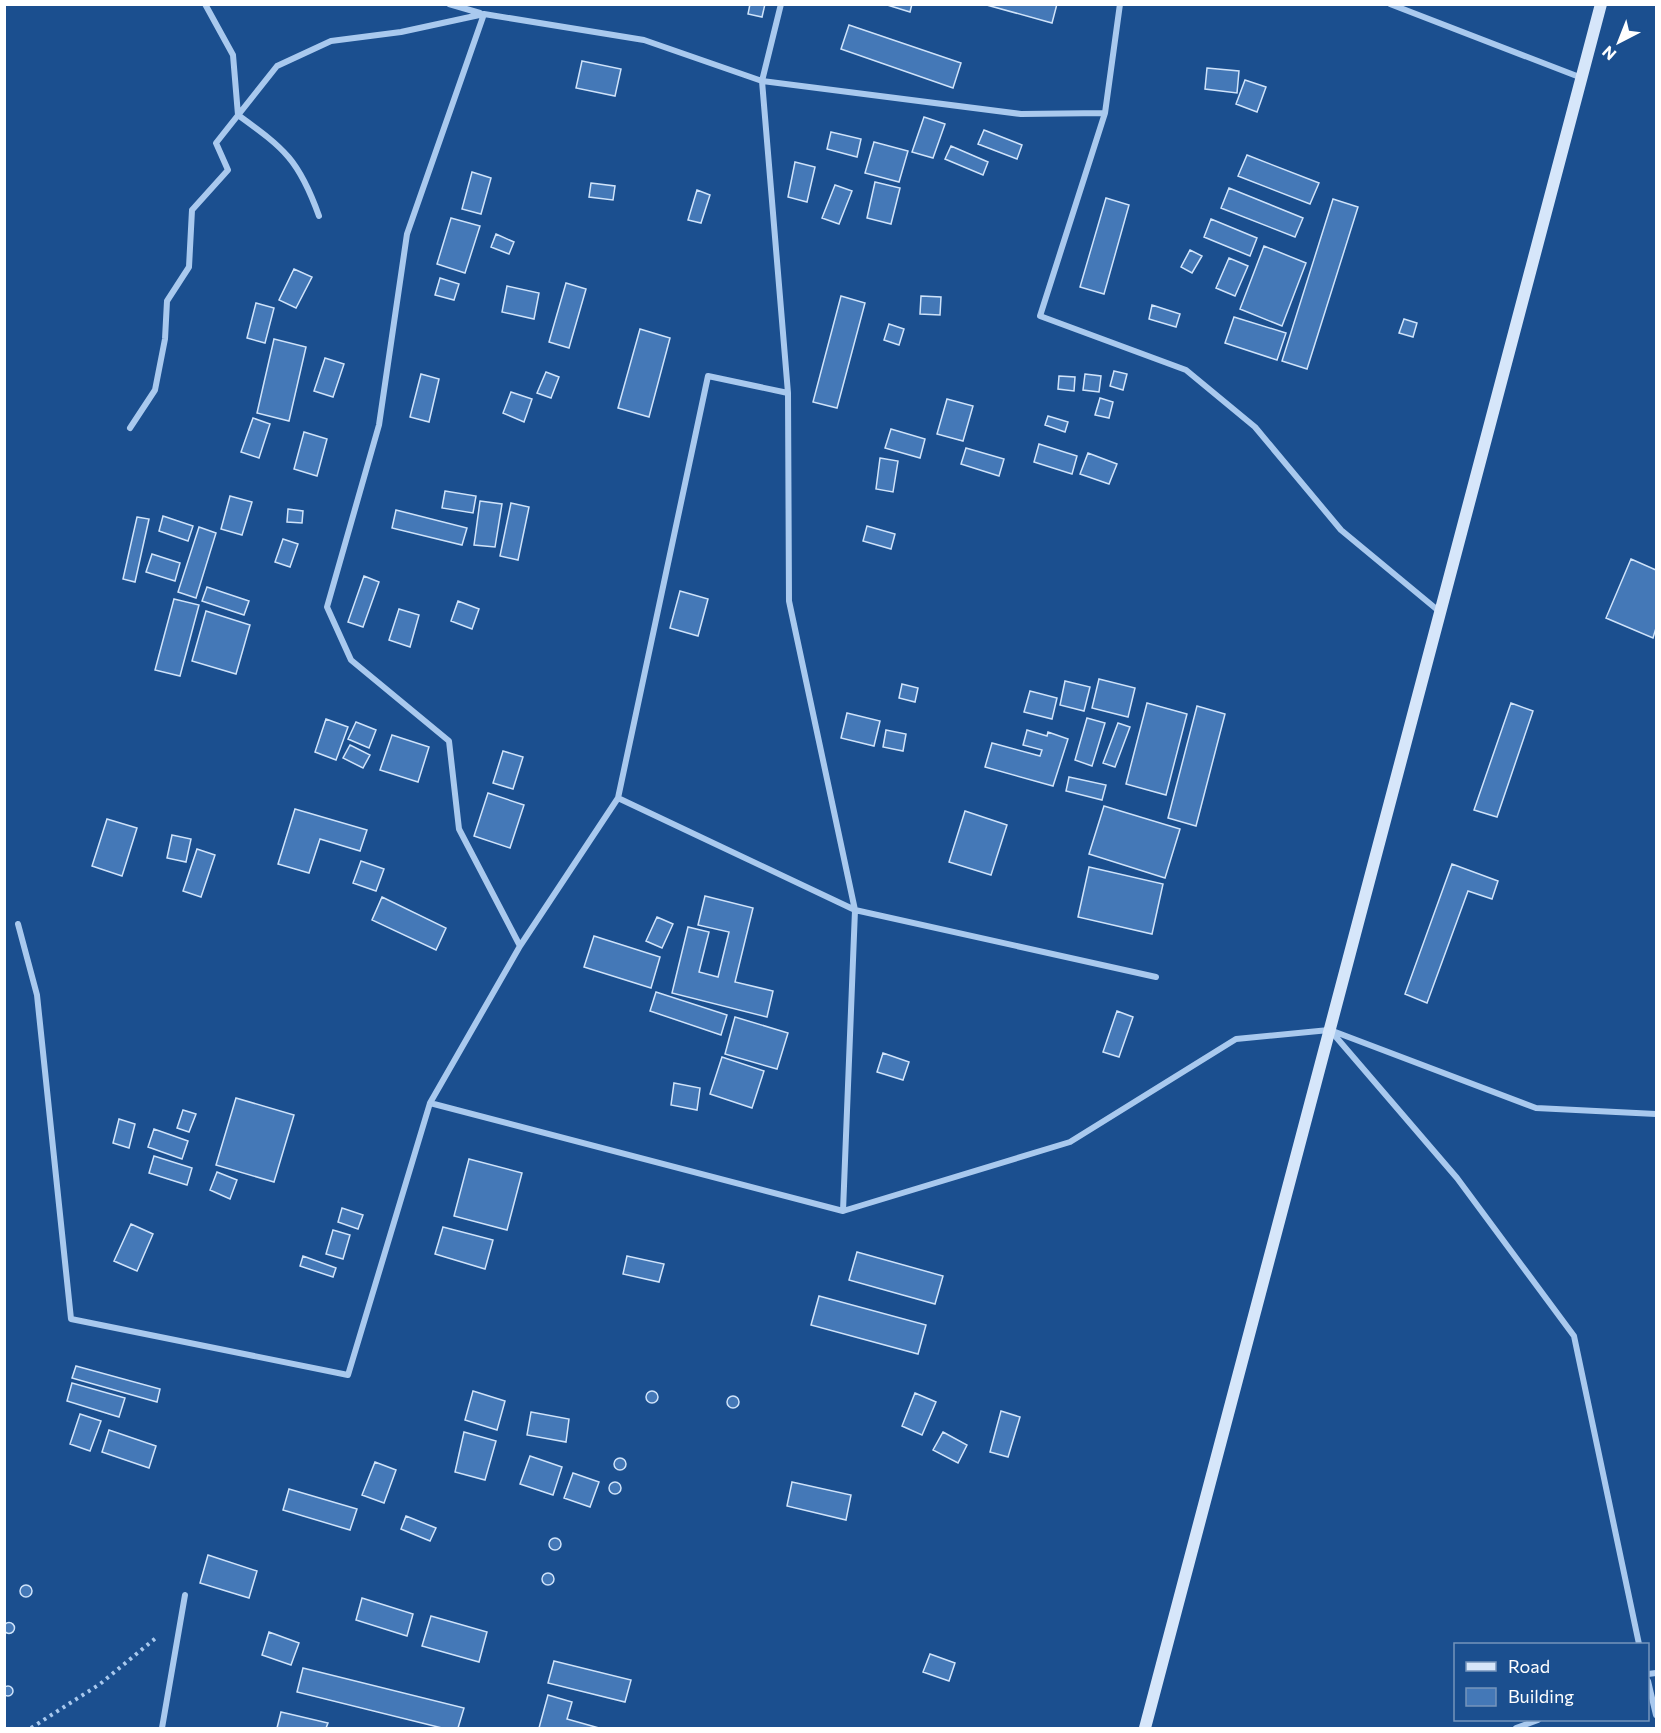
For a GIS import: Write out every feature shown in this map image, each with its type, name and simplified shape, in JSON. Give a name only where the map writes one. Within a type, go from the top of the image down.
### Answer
[{"type":"main road","points":[[1145,1728],[1601,4]]},
{"type":"street","points":[[205,4],[233,54],[238,115],[281,146],[307,180],[319,216]]},
{"type":"street","points":[[449,4],[484,14],[644,40],[762,81],[1021,114],[1105,113]]},
{"type":"street","points":[[781,4],[762,81],[788,393],[789,601],[855,910],[843,1211]]},
{"type":"street","points":[[1120,4],[1105,113],[1040,316],[1186,370],[1255,428],[1341,530],[1440,612]]},
{"type":"street","points":[[1390,4],[1582,78]]},
{"type":"street","points":[[130,428],[155,390],[165,339],[167,301],[189,267],[192,210],[228,170],[216,143],[277,66],[331,41],[401,32],[484,14]]},
{"type":"street","points":[[484,14],[407,234],[379,425],[327,607],[351,660],[449,741],[459,829],[520,946]]},
{"type":"street","points":[[18,924],[38,995],[71,1319],[348,1375],[430,1103],[520,946],[618,798],[708,376],[788,393]]},
{"type":"street","points":[[618,798],[855,910],[1156,977]]},
{"type":"street","points":[[430,1103],[843,1211],[1070,1142],[1236,1039],[1330,1030],[1536,1108],[1656,1114]]},
{"type":"street","points":[[1330,1030],[1457,1178],[1574,1336],[1639,1643]]},
{"type":"street","points":[[162,1728],[185,1594]]},
{"type":"street","points":[[1649,1689],[1656,1715]]},
{"type":"street","points":[[1516,1728],[1533,1721]]},
{"type":"path","points":[[31,1728],[100,1684],[181,1617]]},
{"type":"building","points":[[750,4],[765,4],[762,17],[748,14]]},
{"type":"building","points":[[884,4],[912,4],[910,12]]},
{"type":"building","points":[[983,4],[1057,4],[1052,23]]},
{"type":"building","points":[[849,25],[961,63],[953,88],[841,49]]},
{"type":"building","points":[[582,61],[621,69],[615,96],[576,88]]},
{"type":"building","points":[[1207,68],[1239,71],[1237,93],[1205,89]]},
{"type":"building","points":[[1245,80],[1266,87],[1257,112],[1236,104]]},
{"type":"building","points":[[924,117],[945,124],[933,158],[912,152]]},
{"type":"building","points":[[984,130],[1022,145],[1017,159],[978,144]]},
{"type":"building","points":[[831,132],[861,139],[857,157],[827,149]]},
{"type":"building","points":[[874,142],[908,151],[899,182],[865,173]]},
{"type":"building","points":[[951,146],[988,162],[983,175],[945,159]]},
{"type":"building","points":[[1247,155],[1319,183],[1310,204],[1238,176]]},
{"type":"building","points":[[795,162],[815,167],[807,202],[788,197]]},
{"type":"building","points":[[472,172],[491,178],[481,214],[462,209]]},
{"type":"building","points":[[875,182],[900,188],[891,224],[867,218]]},
{"type":"building","points":[[591,183],[615,186],[613,200],[589,197]]},
{"type":"building","points":[[835,185],[852,191],[839,224],[822,218]]},
{"type":"building","points":[[1229,188],[1303,218],[1295,237],[1221,208]]},
{"type":"building","points":[[697,190],[710,195],[701,223],[688,220]]},
{"type":"building","points":[[1106,198],[1129,205],[1104,294],[1080,287]]},
{"type":"building","points":[[1333,199],[1358,207],[1307,369],[1282,361]]},
{"type":"building","points":[[451,218],[480,226],[465,273],[437,264]]},
{"type":"building","points":[[1211,219],[1257,238],[1250,256],[1204,237]]},
{"type":"building","points":[[496,234],[514,242],[509,254],[491,247]]},
{"type":"building","points":[[1264,246],[1306,263],[1282,326],[1240,309]]},
{"type":"building","points":[[1190,250],[1202,256],[1192,273],[1181,267]]},
{"type":"building","points":[[1229,258],[1248,266],[1235,296],[1216,288]]},
{"type":"building","points":[[294,269],[312,277],[296,308],[279,300]]},
{"type":"building","points":[[440,278],[459,284],[454,300],[435,295]]},
{"type":"building","points":[[566,283],[586,289],[569,348],[549,342]]},
{"type":"building","points":[[507,286],[539,293],[534,319],[502,312]]},
{"type":"building","points":[[841,296],[865,303],[837,408],[813,402]]},
{"type":"building","points":[[921,296],[941,297],[940,315],[920,314]]},
{"type":"building","points":[[256,303],[274,308],[265,343],[247,338]]},
{"type":"building","points":[[1152,305],[1180,314],[1176,327],[1149,319]]},
{"type":"building","points":[[1234,317],[1286,333],[1277,360],[1225,343]]},
{"type":"building","points":[[1404,319],[1417,323],[1413,337],[1399,333]]},
{"type":"building","points":[[889,324],[904,329],[899,345],[884,340]]},
{"type":"building","points":[[640,329],[670,338],[649,417],[618,408]]},
{"type":"building","points":[[274,339],[306,347],[289,421],[257,413]]},
{"type":"building","points":[[325,358],[344,364],[333,397],[314,391]]},
{"type":"building","points":[[1114,371],[1127,374],[1123,390],[1110,386]]},
{"type":"building","points":[[546,372],[559,377],[551,398],[537,393]]},
{"type":"building","points":[[421,374],[439,379],[429,422],[410,417]]},
{"type":"building","points":[[1085,374],[1101,376],[1099,392],[1083,390]]},
{"type":"building","points":[[1059,376],[1075,377],[1074,391],[1058,389]]},
{"type":"building","points":[[511,392],[532,399],[524,422],[503,413]]},
{"type":"building","points":[[1100,398],[1113,402],[1109,418],[1095,415]]},
{"type":"building","points":[[947,399],[973,406],[963,441],[937,434]]},
{"type":"building","points":[[1048,416],[1068,422],[1065,432],[1045,425]]},
{"type":"building","points":[[253,418],[270,424],[259,458],[241,452]]},
{"type":"building","points":[[891,429],[925,439],[920,458],[885,448]]},
{"type":"building","points":[[304,432],[327,439],[317,476],[294,469]]},
{"type":"building","points":[[1039,444],[1077,456],[1072,474],[1034,462]]},
{"type":"building","points":[[966,448],[1004,459],[999,476],[961,464]]},
{"type":"building","points":[[1088,453],[1117,464],[1109,484],[1080,474]]},
{"type":"building","points":[[880,458],[898,461],[893,492],[876,489]]},
{"type":"building","points":[[445,491],[476,496],[473,513],[442,508]]},
{"type":"building","points":[[230,496],[252,502],[242,535],[221,529]]},
{"type":"building","points":[[480,501],[502,504],[495,547],[474,545]]},
{"type":"building","points":[[511,503],[529,507],[518,560],[500,556]]},
{"type":"building","points":[[288,509],[303,511],[302,523],[287,522]]},
{"type":"building","points":[[396,510],[467,528],[462,545],[392,528]]},
{"type":"building","points":[[163,516],[193,526],[188,541],[159,531]]},
{"type":"building","points":[[137,517],[149,519],[135,582],[123,579]]},
{"type":"building","points":[[867,526],[895,534],[891,549],[863,541]]},
{"type":"building","points":[[199,527],[216,533],[196,598],[178,592]]},
{"type":"building","points":[[283,539],[298,544],[290,567],[275,562]]},
{"type":"building","points":[[152,554],[180,563],[175,581],[146,572]]},
{"type":"building","points":[[1631,559],[1656,570],[1656,628],[1653,638],[1606,618]]},
{"type":"building","points":[[364,576],[379,582],[363,627],[348,622]]},
{"type":"building","points":[[207,587],[249,601],[244,615],[202,601]]},
{"type":"building","points":[[680,591],[708,599],[698,636],[670,628]]},
{"type":"building","points":[[174,599],[199,605],[180,676],[155,670]]},
{"type":"building","points":[[458,601],[479,609],[472,629],[451,621]]},
{"type":"building","points":[[399,609],[419,615],[410,647],[389,640]]},
{"type":"building","points":[[206,611],[250,625],[236,674],[192,661]]},
{"type":"building","points":[[1099,679],[1135,688],[1128,717],[1092,708]]},
{"type":"building","points":[[1065,681],[1090,687],[1084,711],[1060,705]]},
{"type":"building","points":[[902,684],[918,688],[915,702],[899,698]]},
{"type":"building","points":[[1030,691],[1057,698],[1052,719],[1024,712]]},
{"type":"building","points":[[1147,703],[1187,714],[1166,795],[1126,784]]},
{"type":"building","points":[[1511,703],[1533,711],[1497,817],[1474,810]]},
{"type":"building","points":[[1197,706],[1225,714],[1196,826],[1168,818]]},
{"type":"building","points":[[847,713],[880,721],[874,746],[841,738]]},
{"type":"building","points":[[1087,718],[1105,723],[1092,766],[1075,760]]},
{"type":"building","points":[[326,719],[348,727],[336,760],[315,752]]},
{"type":"building","points":[[356,722],[376,730],[369,748],[348,739]]},
{"type":"building","points":[[1118,723],[1130,727],[1115,767],[1103,763]]},
{"type":"building","points":[[886,730],[906,734],[903,751],[883,747]]},
{"type":"building","points":[[1027,730],[1047,736],[1048,732],[1068,739],[1053,786],[985,767],[992,743],[1040,756],[1042,750],[1023,745]]},
{"type":"building","points":[[392,735],[429,747],[418,782],[380,770]]},
{"type":"building","points":[[350,745],[370,755],[363,768],[343,758]]},
{"type":"building","points":[[503,751],[523,757],[513,789],[493,783]]},
{"type":"building","points":[[1069,777],[1106,785],[1102,800],[1066,791]]},
{"type":"building","points":[[488,793],[524,805],[510,848],[474,836]]},
{"type":"building","points":[[1104,806],[1180,829],[1165,878],[1089,854]]},
{"type":"building","points":[[295,809],[367,830],[360,851],[320,839],[309,873],[278,864]]},
{"type":"building","points":[[965,811],[1007,825],[991,875],[949,862]]},
{"type":"building","points":[[107,819],[137,828],[122,876],[92,866]]},
{"type":"building","points":[[172,835],[191,839],[186,862],[167,858]]},
{"type":"building","points":[[197,849],[215,855],[201,897],[183,891]]},
{"type":"building","points":[[361,861],[384,869],[376,891],[353,883]]},
{"type":"building","points":[[1452,864],[1498,881],[1492,899],[1468,891],[1427,1003],[1405,994]]},
{"type":"building","points":[[1089,867],[1163,884],[1152,934],[1078,917]]},
{"type":"building","points":[[705,896],[753,908],[735,982],[773,991],[767,1017],[672,993],[688,927],[709,932],[699,972],[718,977],[729,932],[698,925]]},
{"type":"building","points":[[382,897],[446,928],[436,950],[372,920]]},
{"type":"building","points":[[657,917],[673,924],[662,948],[646,941]]},
{"type":"building","points":[[594,936],[660,957],[651,988],[584,967]]},
{"type":"building","points":[[656,992],[727,1015],[721,1035],[650,1011]]},
{"type":"building","points":[[1117,1011],[1133,1017],[1119,1057],[1103,1052]]},
{"type":"building","points":[[735,1017],[788,1033],[777,1069],[725,1054]]},
{"type":"building","points":[[883,1053],[909,1062],[903,1080],[877,1072]]},
{"type":"building","points":[[722,1057],[764,1071],[752,1108],[710,1094]]},
{"type":"building","points":[[674,1083],[700,1088],[697,1110],[671,1105]]},
{"type":"building","points":[[236,1098],[294,1115],[274,1182],[216,1165]]},
{"type":"building","points":[[183,1110],[196,1114],[189,1132],[177,1128]]},
{"type":"building","points":[[119,1119],[135,1124],[129,1148],[113,1143]]},
{"type":"building","points":[[154,1129],[188,1141],[182,1159],[148,1147]]},
{"type":"building","points":[[154,1156],[192,1168],[187,1185],[149,1173]]},
{"type":"building","points":[[469,1159],[522,1173],[507,1230],[454,1216]]},
{"type":"building","points":[[217,1172],[237,1180],[230,1199],[210,1190]]},
{"type":"building","points":[[342,1208],[363,1215],[358,1229],[338,1222]]},
{"type":"building","points":[[131,1224],[153,1234],[137,1271],[114,1261]]},
{"type":"building","points":[[443,1227],[493,1240],[485,1269],[435,1254]]},
{"type":"building","points":[[333,1230],[350,1235],[343,1259],[326,1254]]},
{"type":"building","points":[[857,1252],[943,1276],[935,1304],[849,1280]]},
{"type":"building","points":[[303,1256],[336,1268],[333,1277],[300,1266]]},
{"type":"building","points":[[627,1256],[664,1264],[659,1282],[623,1274]]},
{"type":"building","points":[[819,1296],[926,1325],[918,1354],[811,1325]]},
{"type":"building","points":[[76,1366],[160,1389],[157,1402],[72,1378]]},
{"type":"building","points":[[72,1383],[125,1398],[119,1417],[67,1401]]},
{"type":"building","points":[[473,1391],[505,1401],[497,1430],[465,1420]]},
{"type":"building","points":[[652,1391],[658,1397],[652,1403],[646,1397]]},
{"type":"building","points":[[915,1393],[936,1402],[922,1435],[902,1426]]},
{"type":"building","points":[[733,1396],[739,1402],[733,1408],[727,1402]]},
{"type":"building","points":[[1001,1411],[1020,1417],[1008,1457],[990,1452]]},
{"type":"building","points":[[531,1412],[569,1419],[566,1442],[527,1435]]},
{"type":"building","points":[[80,1414],[101,1421],[90,1451],[70,1444]]},
{"type":"building","points":[[109,1430],[156,1446],[149,1468],[102,1452]]},
{"type":"building","points":[[464,1432],[496,1441],[485,1480],[455,1472]]},
{"type":"building","points":[[943,1432],[967,1445],[958,1463],[933,1450]]},
{"type":"building","points":[[530,1456],[562,1467],[553,1495],[520,1484]]},
{"type":"building","points":[[620,1458],[626,1464],[620,1470],[614,1464]]},
{"type":"building","points":[[375,1462],[396,1470],[384,1503],[362,1495]]},
{"type":"building","points":[[573,1473],[599,1482],[590,1507],[564,1498]]},
{"type":"building","points":[[615,1482],[621,1488],[615,1494],[609,1488]]},
{"type":"building","points":[[792,1482],[851,1495],[846,1520],[787,1506]]},
{"type":"building","points":[[289,1489],[357,1509],[350,1530],[283,1510]]},
{"type":"building","points":[[406,1516],[436,1528],[430,1541],[401,1529]]},
{"type":"building","points":[[555,1538],[561,1544],[555,1550],[549,1544]]},
{"type":"building","points":[[208,1555],[257,1571],[249,1598],[200,1583]]},
{"type":"building","points":[[548,1573],[554,1579],[548,1585],[542,1579]]},
{"type":"building","points":[[26,1585],[32,1591],[26,1597],[20,1591]]},
{"type":"building","points":[[362,1598],[413,1614],[407,1636],[356,1620]]},
{"type":"building","points":[[431,1616],[487,1632],[479,1662],[422,1646]]},
{"type":"building","points":[[9,1622],[15,1628],[9,1634],[3,1628]]},
{"type":"building","points":[[269,1632],[299,1643],[291,1665],[262,1655]]},
{"type":"building","points":[[930,1654],[955,1663],[949,1681],[923,1672]]},
{"type":"building","points":[[554,1661],[631,1680],[625,1702],[548,1683]]},
{"type":"building","points":[[303,1668],[464,1708],[458,1728],[442,1728],[297,1692]]},
{"type":"building","points":[[8,1686],[13,1691],[8,1696],[3,1691]]},
{"type":"building","points":[[548,1695],[572,1702],[567,1719],[599,1728],[539,1728]]},
{"type":"building","points":[[281,1712],[328,1723],[326,1728],[277,1728]]}]
